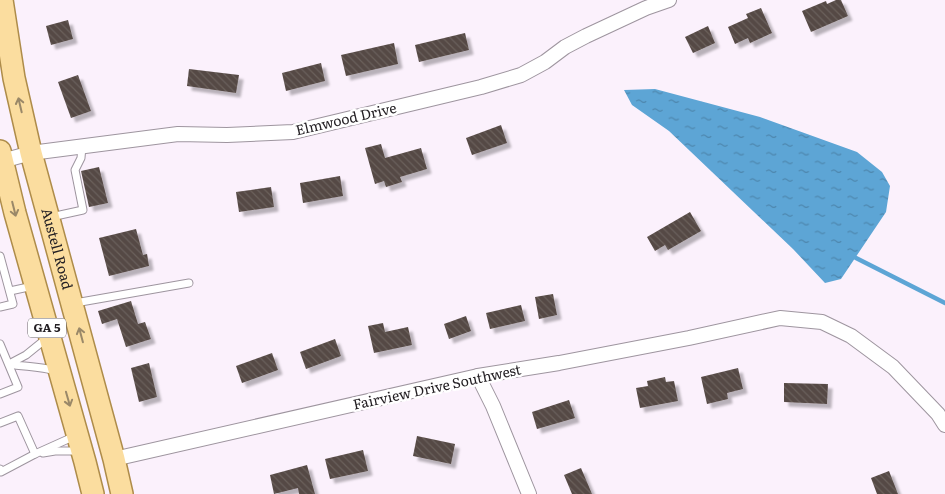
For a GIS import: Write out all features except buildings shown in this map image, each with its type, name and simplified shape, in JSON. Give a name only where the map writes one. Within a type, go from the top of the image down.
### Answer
[{"type":"main road","name":"Austell Road","points":[[2,0],[14,78],[31,152],[122,494]]},
{"type":"main road","name":"GA 5","points":[[1,158],[93,494]]},
{"type":"street","name":"Elmwood Drive","points":[[1,158],[31,152],[178,134],[228,135],[292,132],[481,87],[521,75],[586,36],[646,8],[669,0]]},
{"type":"street","name":"Fairview Drive Southwest","points":[[114,459],[478,376],[689,338],[780,318],[822,322],[851,336],[893,367],[938,414],[945,426]]},
{"type":"street","points":[[478,376],[493,406],[529,494]]},
{"type":"lane","points":[[49,218],[83,210],[74,170],[81,158],[82,146]]},
{"type":"lane","points":[[0,256],[13,304],[0,307]]},
{"type":"lane","points":[[72,304],[189,283]]},
{"type":"lane","points":[[10,291],[36,286]]},
{"type":"lane","points":[[9,364],[26,355],[50,336]]},
{"type":"lane","points":[[0,344],[18,387],[0,394]]},
{"type":"lane","points":[[9,364],[39,367],[60,374]]},
{"type":"lane","points":[[0,423],[18,416],[36,454]]},
{"type":"lane","points":[[0,469],[1,472],[36,454],[80,443]]},
{"type":"lane","points":[[36,454],[55,451],[80,443]]},
{"type":"water","points":[[655,89],[760,117],[857,152],[882,172],[890,186],[886,212],[841,279],[825,283],[793,249],[669,131],[632,105],[624,90]]},
{"type":"waterway","points":[[856,258],[945,303]]}]
